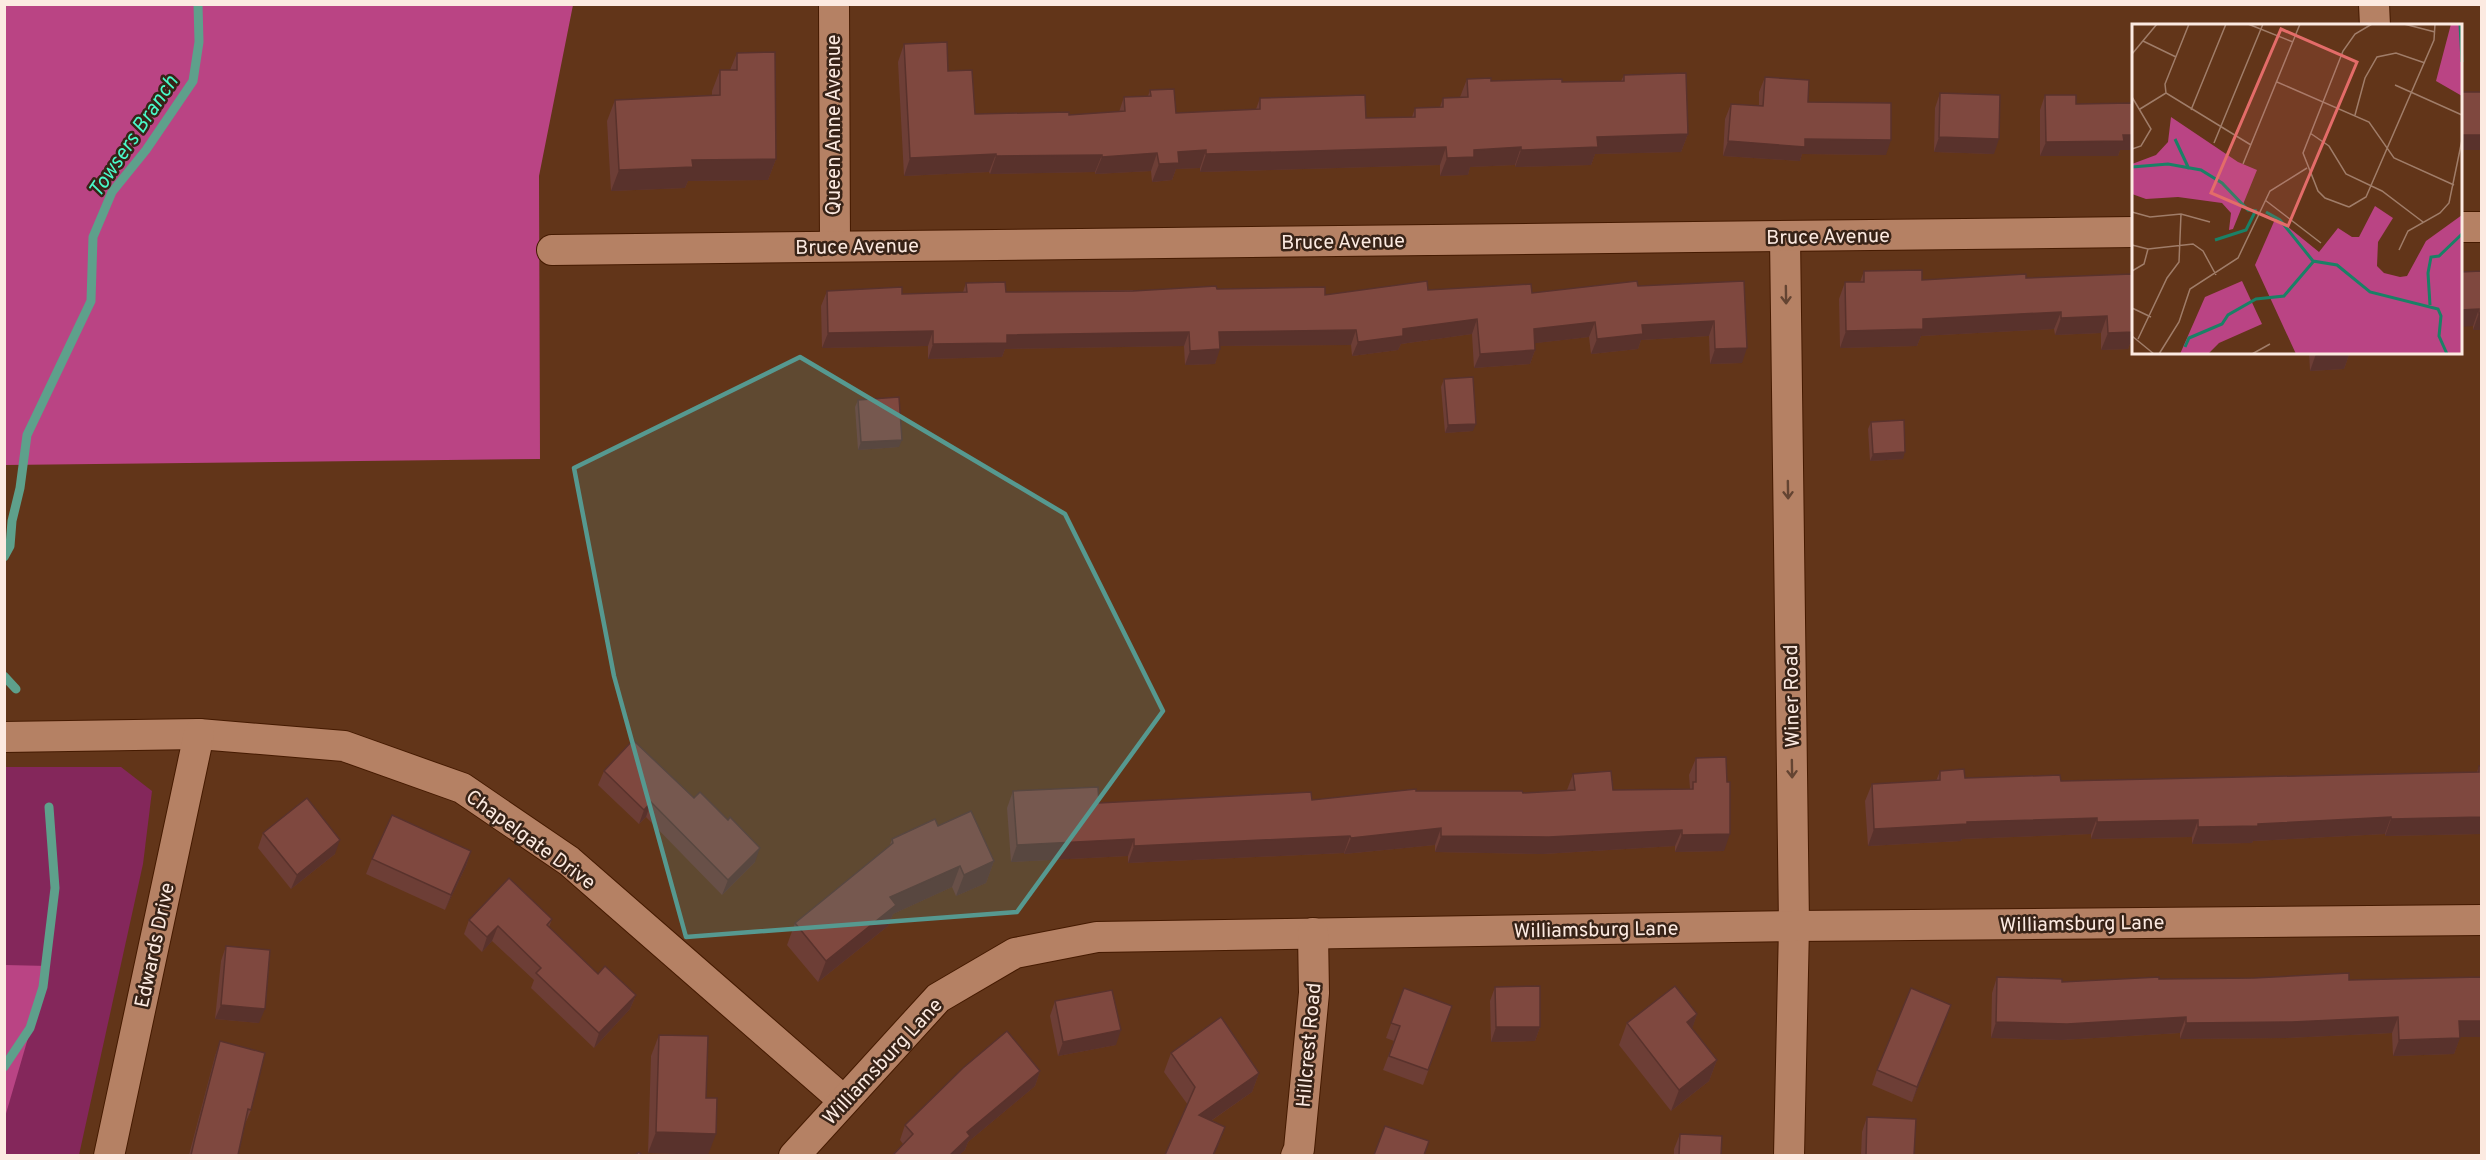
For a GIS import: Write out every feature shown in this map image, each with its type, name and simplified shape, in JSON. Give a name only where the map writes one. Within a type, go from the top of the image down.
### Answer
[{"type":"street","name":"Queen Anne Avenue","points":[[834,4],[834,246]]},
{"type":"street","points":[[2374,4],[2375,24]]},
{"type":"street","points":[[2462,227],[2481,227]]},
{"type":"street","name":"Bruce Avenue","points":[[552,250],[2132,232]]},
{"type":"street","name":"Winer Road","points":[[1785,237],[1794,926],[1789,1155]]},
{"type":"street","name":"Chapelgate Drive","points":[[4,737],[199,734],[344,746],[462,788],[569,861],[843,1100]]},
{"type":"street","name":"Edwards Drive","points":[[109,1155],[199,734]]},
{"type":"street","name":"Williamsburg Lane","points":[[794,1155],[938,998],[1015,953],[1097,937],[1794,926],[2481,920]]},
{"type":"street","name":"Hillcrest Road","points":[[1296,1155],[1299,1149],[1314,993],[1313,933]]},
{"type":"highlighted area","points":[[800,357],[1065,514],[1163,711],[1017,912],[686,937],[614,676],[574,468]]},
{"type":"shaded area","points":[[4,5],[573,5],[539,176],[540,459],[5,465]]},
{"type":"shaded area","points":[[5,767],[121,767],[152,791],[143,864],[79,1155],[5,1156]]},
{"type":"shaded area","points":[[4,965],[49,966],[5,1117]]},
{"type":"building","points":[[947,42],[948,71],[972,70],[975,114],[1069,112],[1069,115],[1125,111],[1124,97],[1151,96],[1150,90],[1174,89],[1176,113],[1260,109],[1260,98],[1365,95],[1366,118],[1415,117],[1415,108],[1443,107],[1443,98],[1468,97],[1467,79],[1624,81],[1624,75],[1686,73],[1688,134],[1597,137],[1598,147],[1521,150],[1521,147],[1474,150],[1474,157],[1447,158],[1446,147],[1206,154],[1206,150],[1178,152],[1179,163],[1159,164],[1157,153],[1102,157],[1102,155],[996,156],[996,154],[910,158],[904,44]]},
{"type":"building","points":[[775,52],[776,159],[692,160],[693,167],[619,170],[615,100],[720,95],[720,70],[737,70],[737,53]]},
{"type":"building","points":[[1765,77],[1809,80],[1808,102],[1891,103],[1891,140],[1805,139],[1805,147],[1728,141],[1731,104],[1763,106]]},
{"type":"building","points":[[2462,92],[2481,92],[2481,135],[2462,135]]},
{"type":"building","points":[[1940,93],[2000,95],[1999,139],[1939,137]]},
{"type":"building","points":[[2045,95],[2076,95],[2076,104],[2132,103],[2132,135],[2123,135],[2124,141],[2046,142]]},
{"type":"building","points":[[1922,270],[1922,280],[2026,274],[2026,278],[2132,274],[2132,332],[2108,333],[2107,316],[2061,318],[2061,312],[1923,319],[1923,329],[1846,331],[1845,282],[1864,282],[1864,271]]},
{"type":"building","points":[[2481,271],[2481,313],[2479,309],[2462,310],[2462,272]]},
{"type":"building","points":[[1427,281],[1428,290],[1531,284],[1532,293],[1637,281],[1638,286],[1744,281],[1747,348],[1715,349],[1714,321],[1642,325],[1643,334],[1597,339],[1595,322],[1534,329],[1535,350],[1480,354],[1477,319],[1403,329],[1403,336],[1358,342],[1356,330],[1219,332],[1220,349],[1190,351],[1189,332],[1007,335],[1007,343],[933,344],[933,331],[828,333],[827,291],[902,287],[902,294],[967,292],[966,283],[1005,282],[1006,292],[1133,291],[1216,286],[1217,289],[1325,287],[1325,295]]},
{"type":"building","points":[[1473,377],[1476,424],[1448,425],[1444,379]]},
{"type":"building","points":[[899,397],[902,440],[861,442],[858,400]]},
{"type":"building","points":[[1904,420],[1905,452],[1873,454],[1871,422]]},
{"type":"building","points":[[633,740],[694,798],[700,792],[728,820],[730,817],[760,848],[728,880],[651,802],[644,810],[604,771]]},
{"type":"building","points":[[1726,757],[1727,782],[1730,782],[1730,834],[1682,835],[1682,830],[1549,837],[1441,836],[1441,828],[1351,838],[1350,836],[1134,846],[1134,839],[1017,845],[1013,791],[1098,787],[1099,803],[1311,792],[1312,800],[1416,789],[1416,791],[1522,791],[1523,793],[1575,790],[1573,774],[1611,771],[1613,790],[1693,789],[1693,782],[1696,782],[1696,758]]},
{"type":"building","points":[[2479,766],[2481,766],[2481,817],[2391,819],[2391,817],[2258,824],[2258,826],[2198,827],[2198,820],[2097,822],[2097,818],[1967,822],[1967,824],[1874,829],[1872,784],[1940,780],[1940,771],[1964,769],[1965,778],[2060,775],[2061,781],[2479,772]]},
{"type":"building","points":[[307,798],[340,840],[297,875],[263,833]]},
{"type":"building","points":[[971,811],[994,861],[964,875],[960,866],[890,897],[896,905],[826,961],[795,923],[893,843],[892,839],[935,819],[938,826]]},
{"type":"building","points":[[392,815],[471,851],[451,895],[372,859]]},
{"type":"building","points":[[509,878],[552,919],[547,925],[598,974],[605,966],[636,995],[599,1033],[536,973],[541,968],[498,926],[487,937],[469,920]]},
{"type":"building","points":[[226,946],[270,950],[265,1009],[221,1005]]},
{"type":"building","points":[[2349,973],[2349,980],[2481,977],[2481,1021],[2459,1021],[2460,1038],[2399,1040],[2398,1017],[2292,1022],[2186,1023],[2186,1017],[2067,1024],[1996,1022],[1997,977],[2062,979],[2062,982],[2159,977],[2159,979],[2254,978]]},
{"type":"building","points":[[1540,986],[1540,1027],[1496,1027],[1495,987]]},
{"type":"building","points":[[1675,986],[1697,1014],[1687,1022],[1717,1060],[1679,1090],[1627,1023]]},
{"type":"building","points":[[1404,988],[1452,1006],[1428,1070],[1389,1056],[1400,1026],[1391,1023]]},
{"type":"building","points":[[1911,988],[1951,1005],[1917,1087],[1877,1070]]},
{"type":"building","points":[[1112,990],[1121,1030],[1063,1042],[1055,1001]]},
{"type":"building","points":[[1221,1017],[1259,1073],[1199,1115],[1225,1127],[1213,1155],[1165,1155],[1195,1087],[1171,1053]]},
{"type":"building","points":[[1007,1031],[1040,1071],[967,1132],[970,1136],[950,1155],[893,1155],[913,1134],[905,1125],[963,1068]]},
{"type":"building","points":[[659,1035],[708,1036],[706,1098],[717,1098],[716,1134],[656,1132]]},
{"type":"building","points":[[220,1041],[265,1053],[251,1110],[248,1109],[238,1155],[191,1155],[195,1138]]},
{"type":"building","points":[[1867,1117],[1916,1119],[1914,1155],[1866,1155]]},
{"type":"building","points":[[1385,1126],[1429,1141],[1424,1155],[1374,1155]]},
{"type":"building","points":[[1680,1134],[1722,1136],[1721,1155],[1679,1155]]},
{"type":"waterway","name":"Towsers Branch","points":[[4,557],[10,546],[12,521],[20,488],[27,435],[91,301],[93,237],[112,192],[146,150],[193,81],[199,42],[198,4]]},
{"type":"waterway","name":"Towsers Branch","points":[[4,676],[16,689]]},
{"type":"waterway","name":"Towsers Branch","points":[[4,1067],[30,1028],[43,987],[55,888],[49,807]]}]
